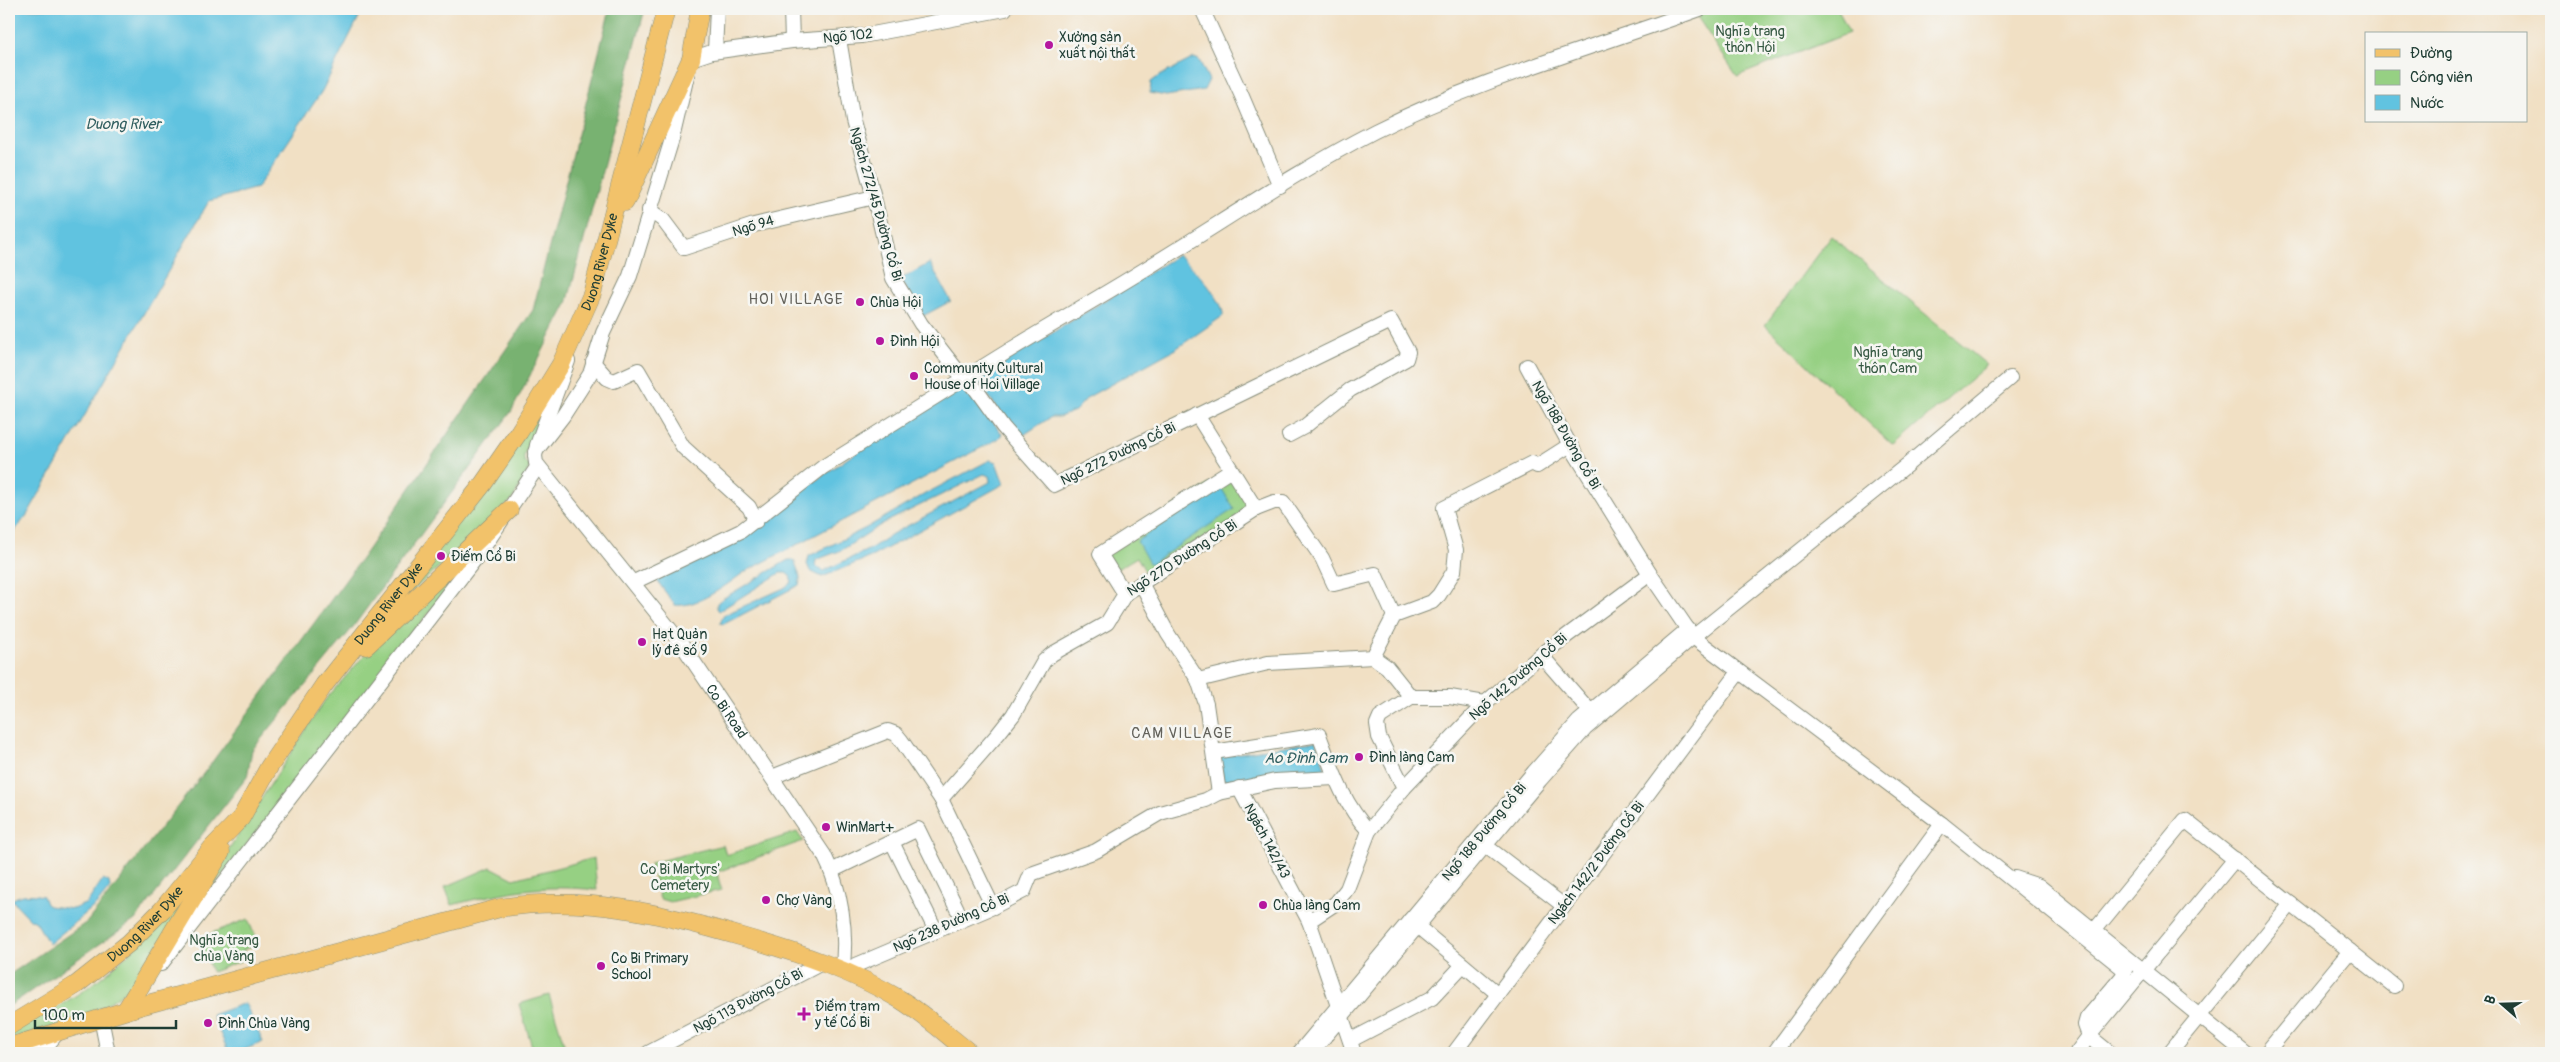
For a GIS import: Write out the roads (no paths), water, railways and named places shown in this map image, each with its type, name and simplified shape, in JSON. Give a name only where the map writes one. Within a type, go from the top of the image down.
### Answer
[{"type":"main road","name":"Duong River Dyke","points":[[9,1026],[76,985],[129,943],[162,910],[213,847],[242,818],[269,767],[324,686],[490,474],[533,412],[574,338],[592,294],[666,9]]},
{"type":"main road","points":[[606,243],[691,59],[700,9]]},
{"type":"main road","points":[[324,686],[509,510]]},
{"type":"main road","points":[[126,1010],[242,818]]},
{"type":"main road","points":[[9,1047],[126,1010],[500,908],[536,903],[590,904],[658,914],[768,944],[842,971],[909,1005],[970,1053]]},
{"type":"street","points":[[715,51],[717,9]]},
{"type":"street","points":[[791,9],[792,40]]},
{"type":"street","name":"Ngõ 102","points":[[691,59],[715,51],[792,40],[839,39],[1005,9]]},
{"type":"street","points":[[1202,9],[1249,111],[1280,186]]},
{"type":"street","points":[[634,582],[728,539],[756,521],[824,467],[1011,348],[1280,186],[1376,131],[1472,90],[1550,60],[1700,9]]},
{"type":"street","name":"Ngách 272/45 Đường Cổ Bi","points":[[839,39],[852,120],[874,197],[893,278],[921,324],[966,378]]},
{"type":"street","points":[[535,452],[590,374],[603,333],[630,276],[674,131],[691,59]]},
{"type":"street","name":"Ngõ 94","points":[[650,210],[663,220],[684,248],[754,225],[874,197]]},
{"type":"street","name":"Ngõ 272 Đường Cổ Bi","points":[[966,378],[1003,427],[1054,485],[1391,321],[1408,354],[1406,360],[1350,390],[1304,427],[1289,435]]},
{"type":"street","points":[[535,452],[560,387],[574,338]]},
{"type":"street","points":[[593,362],[607,378],[614,381],[638,370],[683,447],[749,507],[756,521]]},
{"type":"street","name":"Ngõ 188 Đường Cổ Bi","points":[[1298,1053],[1340,1010],[1481,842],[1534,772],[1593,716],[1691,633],[1650,574],[1570,445],[1527,366]]},
{"type":"street","points":[[2010,378],[1905,466],[1691,633],[1739,672],[1942,824],[2125,970],[2122,977],[2087,1018],[2085,1025],[2089,1036],[2110,1053]]},
{"type":"street","points":[[1197,415],[1256,509]]},
{"type":"street","points":[[1373,657],[1394,616],[1432,602],[1454,571],[1456,550],[1444,508],[1532,463],[1537,466],[1570,445]]},
{"type":"street","name":"Co Bi Road","points":[[535,452],[538,466],[634,582],[685,649],[824,855],[831,871],[843,927],[842,971]]},
{"type":"street","points":[[126,1010],[479,554],[538,466]]},
{"type":"street","points":[[1125,594],[1100,554],[1231,470]]},
{"type":"street","name":"Ngõ 270 Đường Cổ Bi","points":[[941,799],[998,734],[1012,715],[1044,661],[1052,654],[1107,623],[1125,594],[1256,509],[1274,502],[1283,502],[1322,558],[1334,584],[1375,574],[1394,616]]},
{"type":"street","name":"Ngõ 142 Đường Cổ Bi","points":[[1309,921],[1336,903],[1347,888],[1369,831],[1404,788],[1485,703],[1540,655],[1650,574]]},
{"type":"street","points":[[1141,583],[1168,634],[1198,680],[1206,704],[1219,793]]},
{"type":"street","points":[[1540,655],[1593,716]]},
{"type":"street","points":[[1198,680],[1268,663],[1373,657],[1387,666],[1411,697]]},
{"type":"street","name":"Ngách 142/2 Đường Cổ Bi","points":[[1454,1053],[1739,672]]},
{"type":"street","points":[[1404,788],[1379,737],[1377,724],[1380,717],[1411,697],[1450,697],[1485,703]]},
{"type":"street","points":[[772,777],[888,731],[896,734],[941,799],[992,907]]},
{"type":"street","points":[[1214,752],[1319,735],[1335,778],[1352,810],[1369,831]]},
{"type":"street","name":"Ngõ 238 Đường Cổ Bi","points":[[842,971],[992,907],[1024,890],[1031,874],[1096,851],[1160,813],[1239,788],[1275,781],[1335,778]]},
{"type":"street","name":"Ngách 142/43","points":[[1239,788],[1309,921]]},
{"type":"street","points":[[2094,931],[2185,820],[2394,986]]},
{"type":"street","points":[[1774,1053],[1942,824]]},
{"type":"street","points":[[831,871],[918,830],[957,909]]},
{"type":"street","points":[[892,842],[936,931]]},
{"type":"street","points":[[1481,842],[1564,906]]},
{"type":"street","points":[[2079,1053],[2077,1052],[2089,1036],[2235,859]]},
{"type":"street","points":[[2003,872],[2039,886],[2245,1053]]},
{"type":"street","points":[[2169,1053],[2291,904]]},
{"type":"street","points":[[1309,921],[1352,1047],[1432,998],[1464,965]]},
{"type":"street","points":[[1413,923],[1498,994]]},
{"type":"street","points":[[2266,1053],[2350,951]]},
{"type":"street","name":"Ngõ 113 Đường Cổ Bi","points":[[648,1053],[822,963]]},
{"type":"street","name":"Ngõ 188 Đường Cổ Bi","points":[[1311,1053],[1340,1010]]},
{"type":"street","points":[[101,1018],[108,1053]]},
{"type":"street","points":[[35,1053],[49,1043],[58,1032]]},
{"type":"water","name":"Duong River","points":[[9,9],[363,9],[322,91],[257,188],[209,201],[27,515],[9,538]]},
{"type":"water","points":[[1194,58],[1199,60],[1209,80],[1204,90],[1166,96],[1150,93],[1151,82]]},
{"type":"water","points":[[1178,255],[1191,266],[1213,292],[1219,301],[1223,316],[1177,348],[1088,397],[1075,411],[1059,417],[1051,417],[1019,438],[979,383],[981,377]]},
{"type":"water","points":[[930,263],[951,301],[921,317],[901,279]]},
{"type":"water","points":[[967,387],[1002,434],[998,439],[743,573],[702,599],[683,605],[675,605],[655,578],[748,534],[805,488],[848,458],[942,397]]},
{"type":"water","points":[[990,460],[996,462],[1004,484],[873,556],[822,577],[810,571],[807,564],[809,556],[866,528]],"holes":[[[984,474],[989,476],[990,482],[892,534],[870,549],[823,571],[815,566],[816,560],[842,550],[882,524]]]},
{"type":"water","points":[[1220,486],[1234,509],[1152,563],[1149,563],[1137,541]]},
{"type":"water","points":[[788,560],[794,560],[800,576],[799,585],[724,624],[720,623],[724,615],[784,588],[792,582],[790,576],[786,573],[780,573],[719,611],[717,608],[717,603],[722,599]]},
{"type":"water","name":"Ao Đình Cam","points":[[1316,741],[1326,771],[1324,772],[1271,775],[1233,783],[1223,780],[1220,759],[1222,756]]},
{"type":"water","points":[[103,879],[109,882],[110,888],[98,903],[49,944],[36,922],[30,919],[12,900],[23,895],[39,895],[43,896],[46,904],[49,906],[73,909],[87,903]]},
{"type":"water","points":[[245,1003],[263,1042],[236,1053],[229,1053],[212,1015]]},
{"type":"place","name":"Xưởng sản xuất nội thất","points":[[1049,45]]},
{"type":"place","name":"Chùa Hội","points":[[860,302]]},
{"type":"place","name":"Đình Hội","points":[[880,341]]},
{"type":"place","name":"Community Cultural House of Hoi Village","points":[[914,376]]},
{"type":"place","name":"Điếm Cổ Bi","points":[[441,556]]},
{"type":"place","name":"Hạt Quản lý đê số 9","points":[[642,642]]},
{"type":"place","name":"Đình làng Cam","points":[[1359,757]]},
{"type":"place","name":"WinMart+","points":[[826,827]]},
{"type":"place","name":"Chợ Vàng","points":[[766,900]]},
{"type":"place","name":"Chùa làng Cam","points":[[1263,905]]},
{"type":"place","name":"Co Bi Primary School","points":[[601,966]]},
{"type":"place","name":"Điểm trạm y tế Cổ Bi","points":[[804,1014]]},
{"type":"place","name":"Đình Chùa Vàng","points":[[208,1023]]},
{"type":"district","name":"HOI VILLAGE","points":[[796,299]]},
{"type":"district","name":"CAM VILLAGE","points":[[1182,733]]},
{"type":"park label","name":"Nghĩa trang thôn Hội","points":[[1750,40]]},
{"type":"park label","name":"Nghĩa trang thôn Cam","points":[[1888,360]]},
{"type":"park label","name":"Co Bi Martyrs' Cemetery","points":[[680,878]]},
{"type":"park label","name":"Nghĩa trang chùa Vàng","points":[[224,948]]}]
